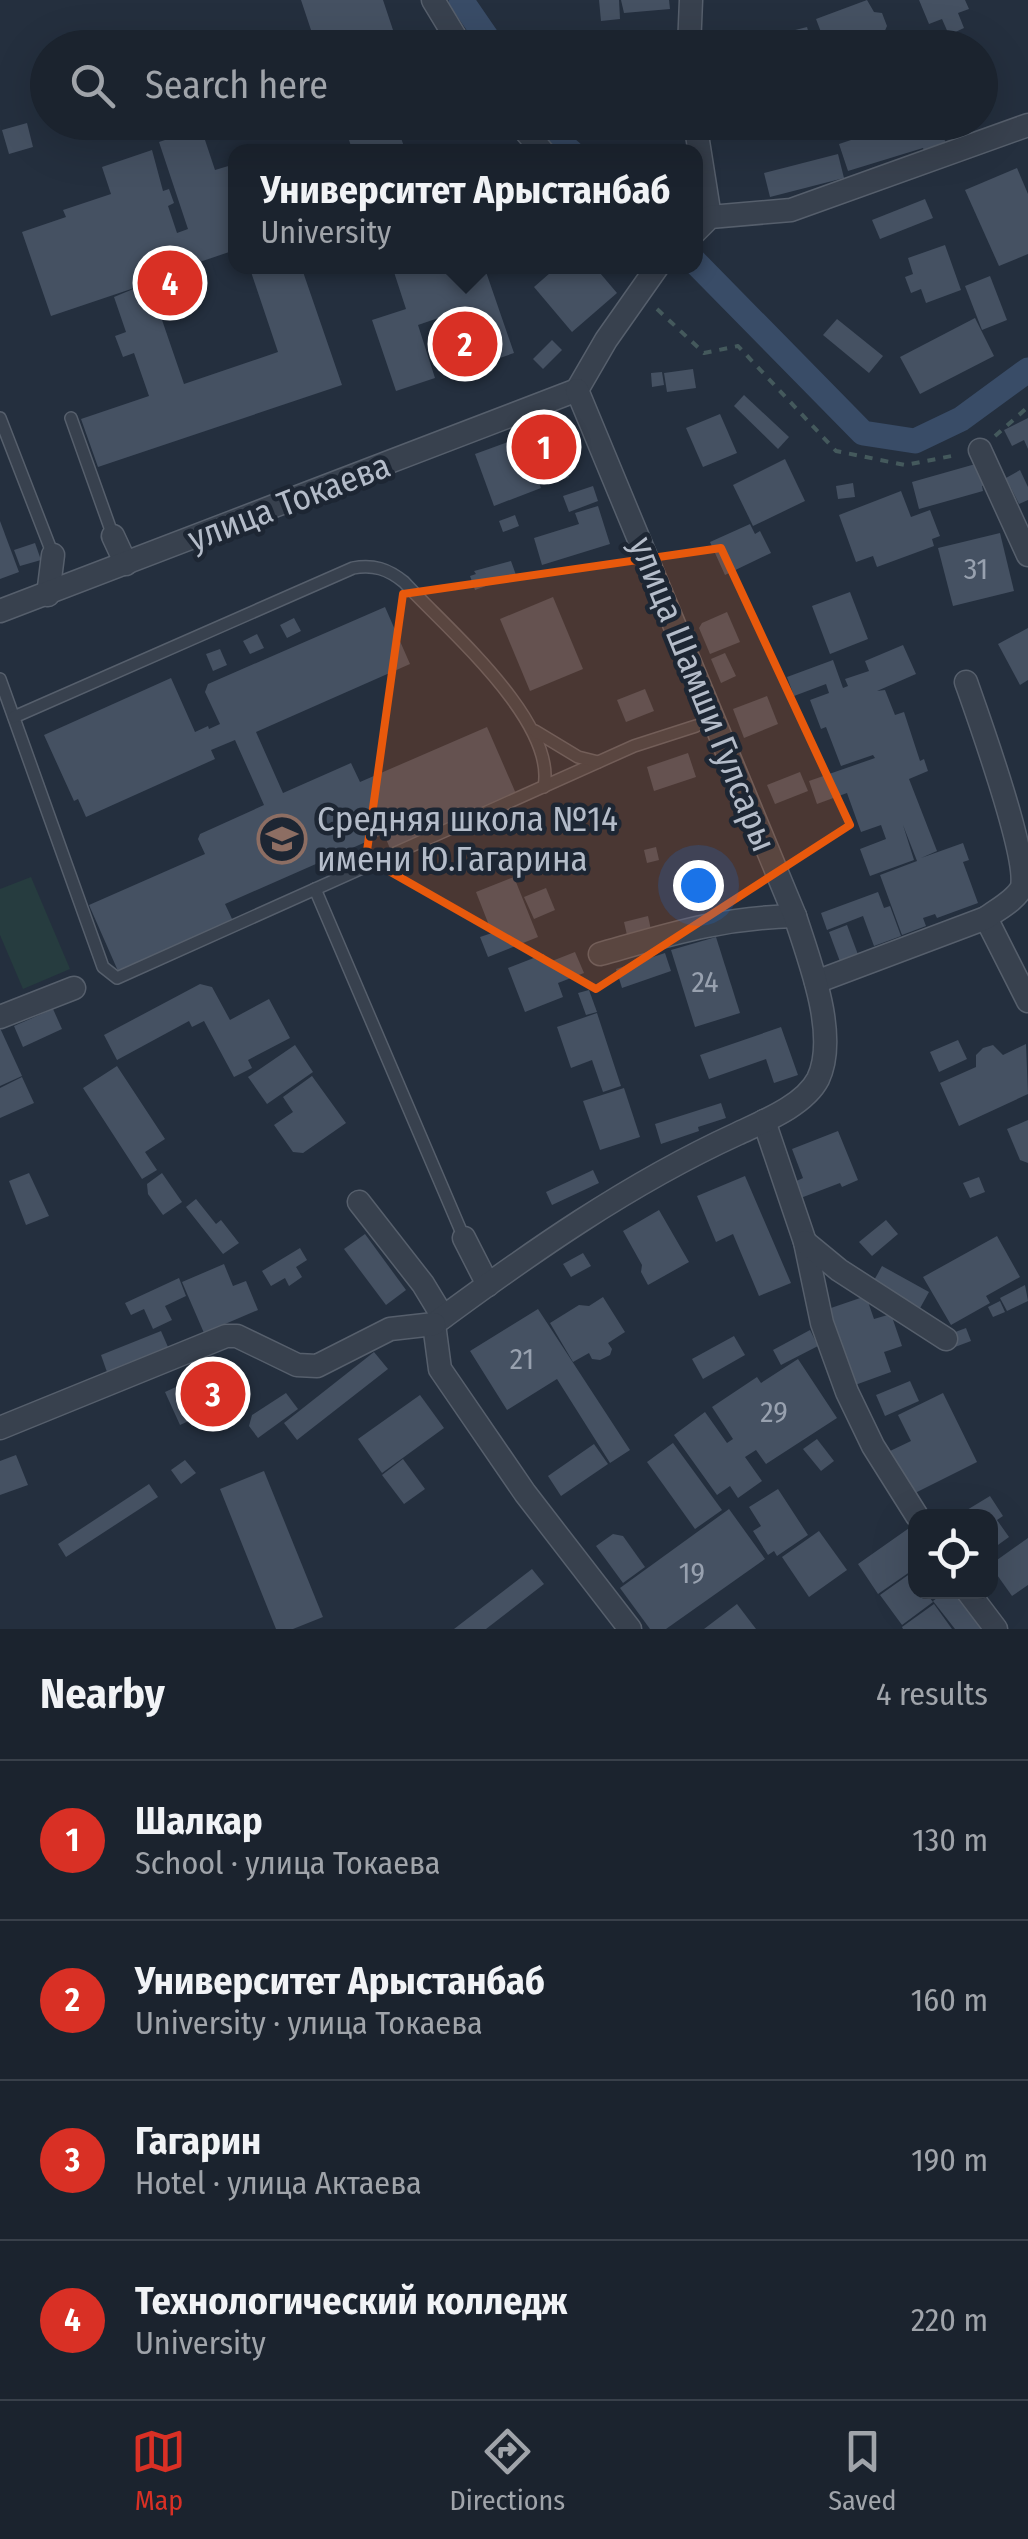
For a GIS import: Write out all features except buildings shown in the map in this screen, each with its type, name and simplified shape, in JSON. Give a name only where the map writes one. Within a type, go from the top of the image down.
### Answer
[{"type":"street","points":[[432,0],[451,30]]},
{"type":"street","points":[[690,30],[691,0]]},
{"type":"street","points":[[998,136],[1028,125]]},
{"type":"street","points":[[703,226],[790,210],[986,140]]},
{"type":"street","points":[[577,390],[652,274]]},
{"type":"street","name":"улица Токаева","points":[[0,611],[577,390]]},
{"type":"street","name":"улица Шамши Гулсары","points":[[438,1320],[646,1179],[764,1121],[805,1096],[818,1079],[823,1058],[824,1031],[816,982],[794,916],[706,723],[577,390]]},
{"type":"street","points":[[980,450],[1028,555]]},
{"type":"street","points":[[112,536],[126,564]]},
{"type":"street","points":[[48,595],[53,555]]},
{"type":"street","points":[[816,982],[986,918],[1010,902],[1022,887],[1024,854],[966,682]]},
{"type":"street","points":[[600,954],[692,926],[743,917],[794,916]]},
{"type":"street","points":[[986,918],[1028,1000]]},
{"type":"street","points":[[0,1017],[74,988]]},
{"type":"street","points":[[764,1121],[806,1242],[822,1323],[847,1392],[873,1446],[913,1509]]},
{"type":"street","points":[[359,1202],[423,1284],[438,1320],[440,1369],[526,1493],[630,1629]]},
{"type":"street","points":[[464,1238],[488,1285]]},
{"type":"street","points":[[806,1242],[839,1270],[946,1339]]},
{"type":"street","points":[[0,1428],[226,1336],[238,1336],[297,1365],[317,1366],[390,1329],[438,1320]]},
{"type":"street","points":[[973,1599],[996,1629]]},
{"type":"lane","points":[[0,418],[53,555]]},
{"type":"lane","points":[[71,418],[112,536]]},
{"type":"lane","points":[[14,717],[363,566],[391,572],[404,582],[513,699],[534,731],[545,758],[544,787]]},
{"type":"lane","points":[[0,680],[103,968],[116,978],[598,762],[706,723]]},
{"type":"lane","points":[[534,731],[568,751],[598,762]]},
{"type":"lane","points":[[314,890],[464,1238]]},
{"type":"path","points":[[639,292],[704,353],[738,346],[836,450],[905,465],[980,450],[1028,407]]},
{"type":"highlighted area","points":[[721,548],[850,825],[596,989],[366,858],[403,594]]},
{"type":"green space","points":[[31,877],[70,969],[23,989],[0,935],[0,889]]},
{"type":"waterway","points":[[461,0],[482,30]]},
{"type":"waterway","points":[[557,140],[562,144]]},
{"type":"waterway","points":[[703,270],[863,433],[915,441],[961,419],[1028,370]]},
{"type":"place","name":"Технологический колледж","points":[[170,283]]},
{"type":"place","name":"Университет Арыстанбаб","points":[[465,344]]},
{"type":"place","name":"Шалкар","points":[[544,447]]},
{"type":"place","name":"Средняя школа №14 имени Ю.Гагарина","points":[[282,839]]},
{"type":"place","name":"Гагарин","points":[[213,1394]]}]
